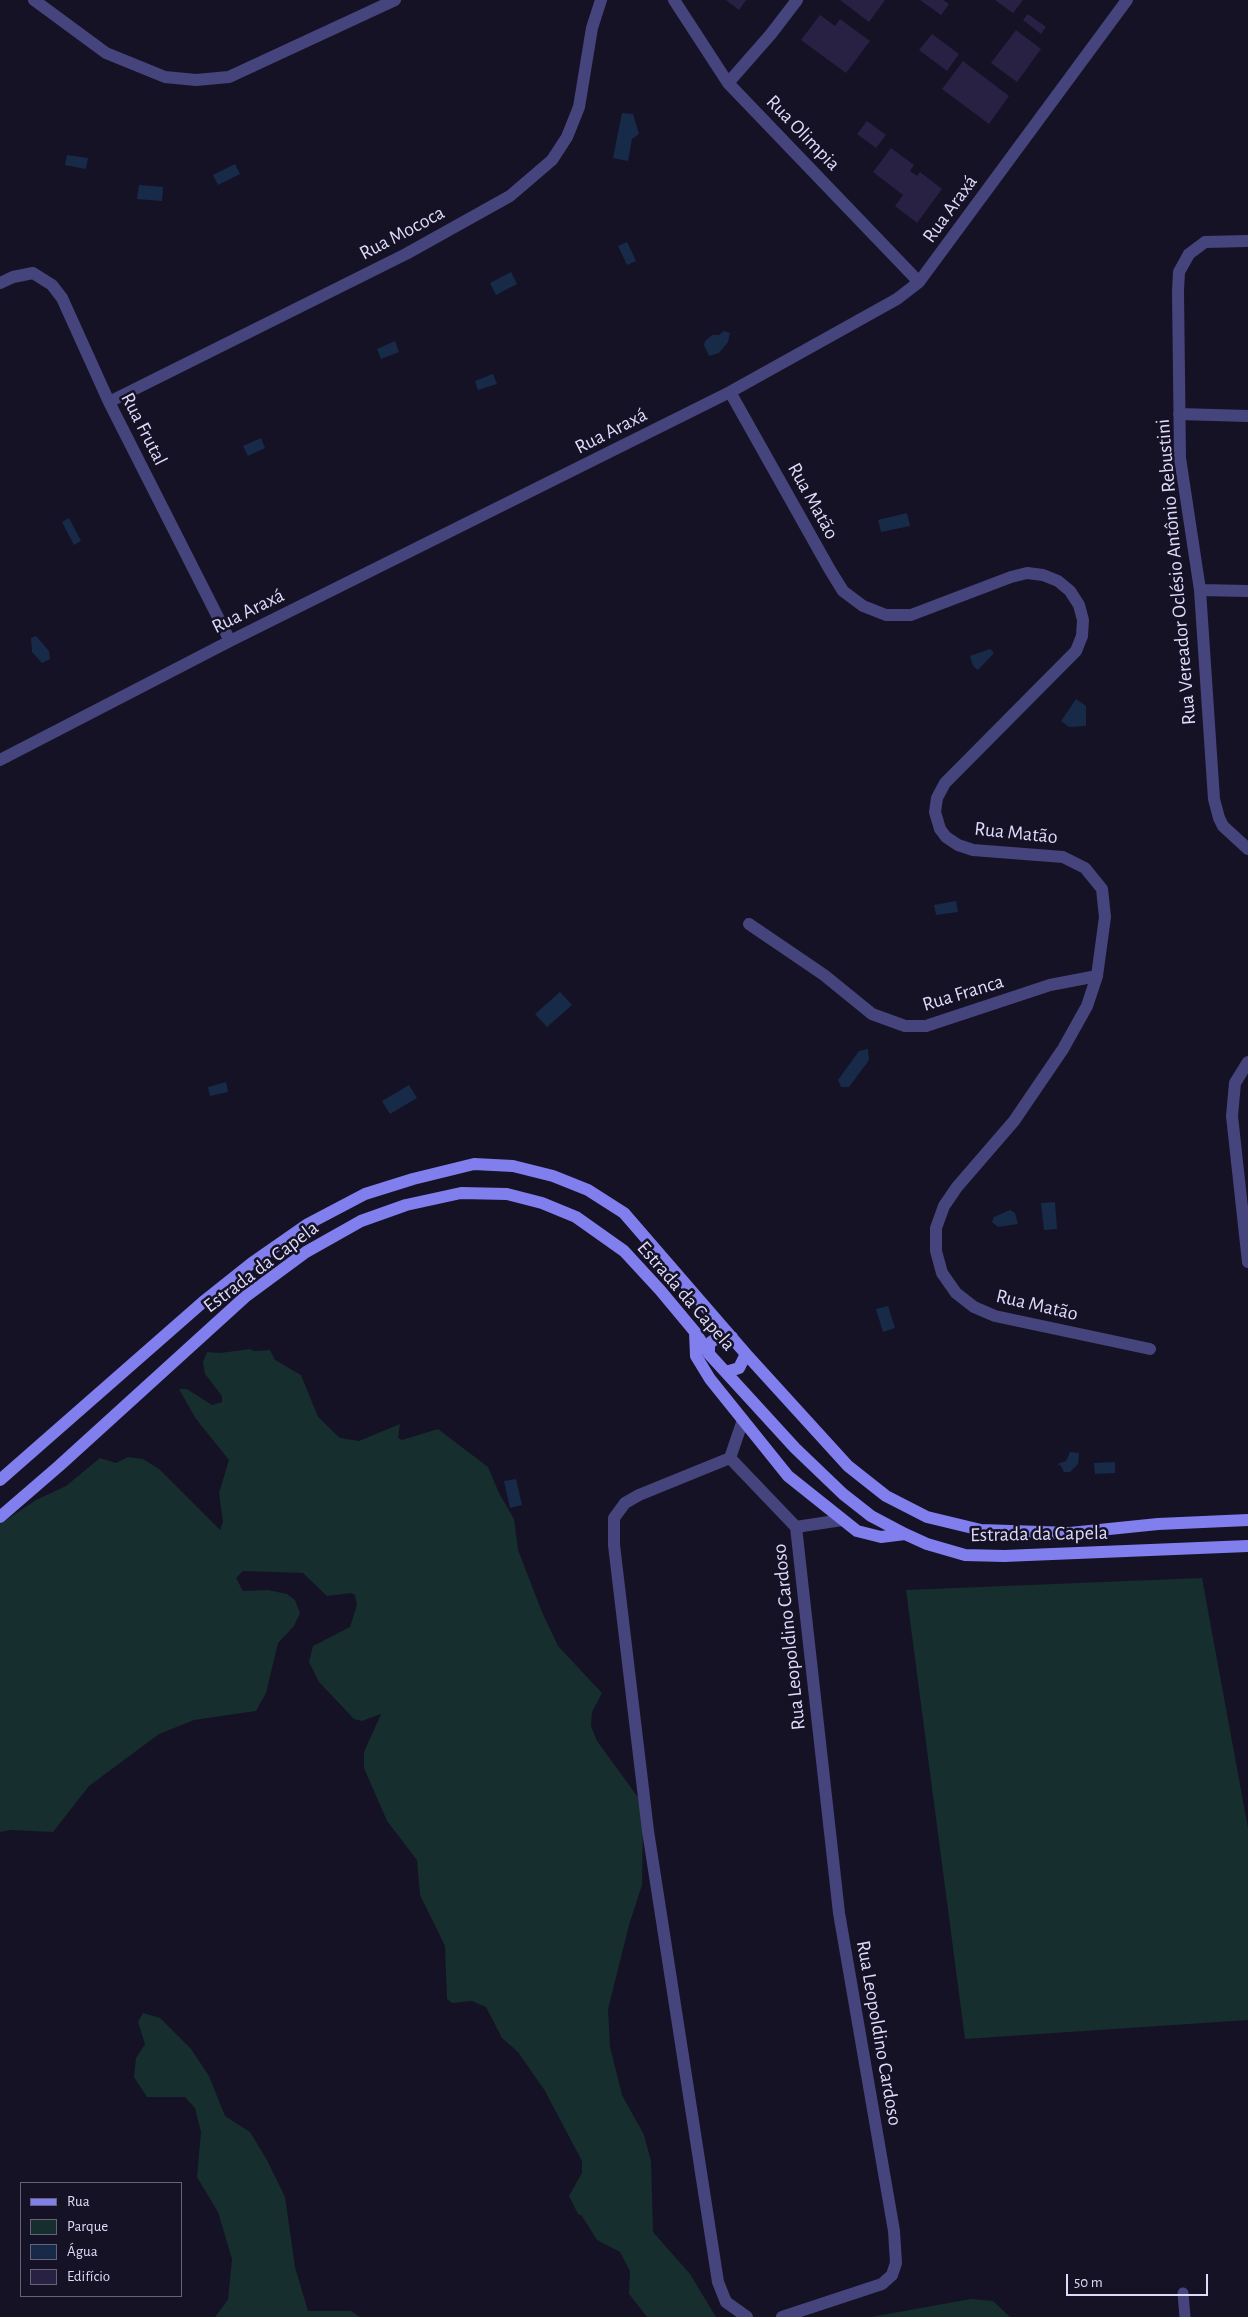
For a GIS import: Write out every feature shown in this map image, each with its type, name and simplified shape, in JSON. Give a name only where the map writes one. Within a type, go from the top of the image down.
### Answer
[{"type":"main road","name":"Estrada da Capela","points":[[0,1480],[202,1302],[252,1262],[308,1224],[365,1194],[413,1179],[474,1164],[513,1166],[553,1176],[588,1190],[624,1213],[746,1354],[848,1466],[886,1496],[927,1517],[981,1530],[1070,1533],[1158,1524],[1248,1520]]},
{"type":"main road","name":"Estrada da Capela","points":[[0,1516],[59,1466],[245,1297],[306,1252],[361,1220],[406,1205],[461,1193],[507,1194],[542,1203],[576,1217],[624,1251],[695,1332],[709,1354],[795,1448],[843,1494],[871,1516],[905,1534],[927,1544],[965,1555],[1004,1556],[1248,1546]]},
{"type":"main road","points":[[695,1332],[696,1356],[710,1380],[788,1476],[857,1531],[880,1537],[905,1534]]},
{"type":"main road","points":[[709,1354],[711,1342],[717,1338],[732,1338]]},
{"type":"main road","points":[[726,1372],[738,1368],[746,1354]]},
{"type":"street","points":[[34,0],[106,53],[165,77],[196,80],[229,77],[395,0]]},
{"type":"street","name":"Rua Mococa","points":[[109,402],[406,254],[510,196],[552,160],[567,137],[579,107],[592,28],[601,0]]},
{"type":"street","name":"Rua Olimpia","points":[[674,0],[728,83],[919,282]]},
{"type":"street","points":[[728,83],[771,34],[797,0]]},
{"type":"street","name":"Rua Araxá","points":[[0,760],[230,641],[730,392],[897,299],[919,282],[1127,0]]},
{"type":"street","name":"Rua Vereador Oclésio Antônio Rebustini","points":[[1248,241],[1205,242],[1189,254],[1178,272],[1180,458],[1200,590],[1214,799],[1218,818],[1223,826],[1248,849]]},
{"type":"street","name":"Rua Frutal","points":[[0,283],[13,277],[33,273],[52,285],[62,298],[109,402],[230,641]]},
{"type":"street","name":"Rua Matão","points":[[730,392],[843,591],[863,606],[886,615],[911,615],[1027,573],[1043,575],[1058,581],[1070,591],[1074,598],[1083,620],[1082,636],[1076,651],[945,782],[937,798],[935,812],[940,829],[946,838],[958,845],[973,850],[1062,857],[1085,868],[1102,889],[1105,917],[1097,976],[1087,1006],[1063,1050],[1014,1121],[957,1187],[944,1206],[936,1228],[936,1251],[942,1273],[956,1292],[974,1307],[995,1316],[1150,1349]]},
{"type":"street","points":[[1179,414],[1248,416]]},
{"type":"street","points":[[1200,590],[1248,591]]},
{"type":"street","name":"Rua Franca","points":[[748,924],[824,975],[872,1014],[905,1026],[926,1026],[1050,985],[1097,976]]},
{"type":"street","points":[[1248,1062],[1235,1083],[1232,1116],[1248,1262]]},
{"type":"street","points":[[743,1420],[730,1458],[639,1494],[625,1503],[614,1518],[614,1546],[648,1831],[718,2282],[726,2302],[747,2317]]},
{"type":"street","name":"Rua Leopoldino Cardoso","points":[[730,1458],[796,1527],[840,1913],[894,2232],[896,2262],[892,2274],[882,2284],[782,2317]]},
{"type":"street","points":[[796,1527],[842,1520]]},
{"type":"lane","points":[[1183,2294],[1185,2317]]},
{"type":"green space","points":[[250,1349],[254,1351],[270,1350],[275,1360],[301,1375],[318,1417],[340,1438],[359,1441],[400,1424],[398,1438],[402,1440],[438,1429],[488,1467],[499,1493],[514,1519],[518,1550],[542,1612],[558,1646],[602,1693],[592,1712],[591,1726],[597,1741],[640,1800],[643,1819],[642,1885],[629,1925],[608,2009],[610,2047],[622,2095],[644,2135],[651,2161],[653,2232],[690,2274],[716,2317],[647,2317],[629,2294],[630,2271],[620,2252],[597,2240],[582,2216],[578,2214],[569,2196],[582,2173],[582,2161],[545,2091],[518,2052],[502,2038],[486,2007],[472,2001],[452,2003],[447,1999],[445,1946],[420,1895],[417,1860],[387,1821],[364,1768],[364,1752],[381,1714],[362,1721],[354,1719],[319,1682],[309,1662],[313,1646],[350,1627],[357,1605],[355,1595],[351,1593],[327,1596],[303,1573],[243,1571],[236,1578],[243,1591],[268,1590],[287,1594],[295,1600],[300,1613],[294,1626],[278,1643],[266,1693],[256,1711],[194,1720],[159,1734],[89,1786],[53,1832],[11,1830],[0,1832],[0,1524],[36,1500],[66,1486],[100,1458],[116,1463],[128,1457],[143,1459],[159,1469],[220,1530],[223,1522],[219,1493],[229,1460],[196,1419],[179,1389],[187,1389],[212,1405],[222,1402],[222,1396],[205,1374],[203,1362],[207,1352],[220,1353]]},
{"type":"green space","points":[[1202,1578],[1248,1828],[1248,2020],[965,2039],[906,1590]]},
{"type":"green space","points":[[143,2013],[160,2018],[191,2049],[209,2076],[225,2116],[250,2132],[267,2160],[285,2197],[295,2267],[308,2311],[351,2311],[360,2317],[215,2317],[228,2300],[232,2259],[218,2212],[197,2177],[201,2132],[195,2108],[185,2097],[147,2097],[134,2077],[136,2058],[145,2044],[138,2022]]},
{"type":"green space","points":[[971,2299],[993,2301],[1010,2317],[871,2317]]},
{"type":"water","points":[[622,113],[633,114],[639,134],[632,139],[628,161],[613,158]]},
{"type":"water","points":[[67,155],[88,158],[86,169],[65,165]]},
{"type":"water","points":[[235,164],[240,174],[218,185],[213,175]]},
{"type":"water","points":[[139,185],[163,187],[162,201],[137,199]]},
{"type":"water","points":[[627,242],[636,261],[627,265],[618,246]]},
{"type":"water","points":[[511,272],[517,284],[496,295],[490,283]]},
{"type":"water","points":[[724,331],[730,333],[728,342],[719,353],[709,356],[704,345],[705,341],[712,335],[719,335]]},
{"type":"water","points":[[395,341],[399,352],[381,359],[377,349]]},
{"type":"water","points":[[493,374],[497,384],[478,390],[475,381]]},
{"type":"water","points":[[261,438],[265,448],[248,456],[243,446]]},
{"type":"water","points":[[907,513],[910,526],[881,532],[878,520]]},
{"type":"water","points":[[69,518],[81,541],[74,545],[62,522]]},
{"type":"water","points":[[36,636],[49,651],[50,659],[42,663],[32,652],[31,638]]},
{"type":"water","points":[[990,649],[994,653],[978,670],[973,666],[970,656]]},
{"type":"water","points":[[1076,699],[1086,706],[1086,726],[1069,727],[1061,721]]},
{"type":"water","points":[[956,901],[958,912],[936,915],[934,905]]},
{"type":"water","points":[[560,992],[572,1005],[547,1027],[535,1014]]},
{"type":"water","points":[[868,1049],[869,1060],[849,1087],[841,1087],[838,1080],[859,1051]]},
{"type":"water","points":[[226,1082],[228,1092],[210,1096],[208,1087]]},
{"type":"water","points":[[409,1085],[417,1098],[390,1114],[382,1101]]},
{"type":"water","points":[[1055,1202],[1057,1229],[1044,1230],[1041,1203]]},
{"type":"water","points":[[1010,1210],[1015,1213],[1018,1224],[998,1227],[992,1222],[994,1217]]},
{"type":"water","points":[[888,1306],[895,1328],[883,1332],[876,1309]]},
{"type":"water","points":[[1070,1452],[1079,1453],[1078,1464],[1070,1472],[1064,1472],[1061,1466],[1057,1464],[1066,1461]]},
{"type":"water","points":[[1115,1462],[1115,1473],[1095,1474],[1094,1463]]},
{"type":"water","points":[[516,1479],[522,1505],[510,1508],[504,1481]]},
{"type":"building","points":[[726,0],[746,0],[739,10]]},
{"type":"building","points":[[840,0],[885,0],[869,22]]},
{"type":"building","points":[[920,0],[943,0],[949,4],[941,15]]},
{"type":"building","points":[[995,0],[1023,0],[1013,13]]},
{"type":"building","points":[[1028,14],[1046,27],[1041,34],[1023,20]]},
{"type":"building","points":[[820,15],[835,26],[840,19],[870,41],[846,73],[801,40]]},
{"type":"building","points":[[1016,30],[1041,49],[1017,82],[991,63]]},
{"type":"building","points":[[932,34],[959,54],[947,71],[919,50]]},
{"type":"building","points":[[963,61],[1009,96],[989,124],[942,89]]},
{"type":"building","points":[[867,121],[886,135],[876,148],[857,134]]},
{"type":"building","points":[[891,148],[914,165],[910,171],[917,176],[920,172],[942,189],[917,223],[895,206],[903,195],[873,172]]}]
